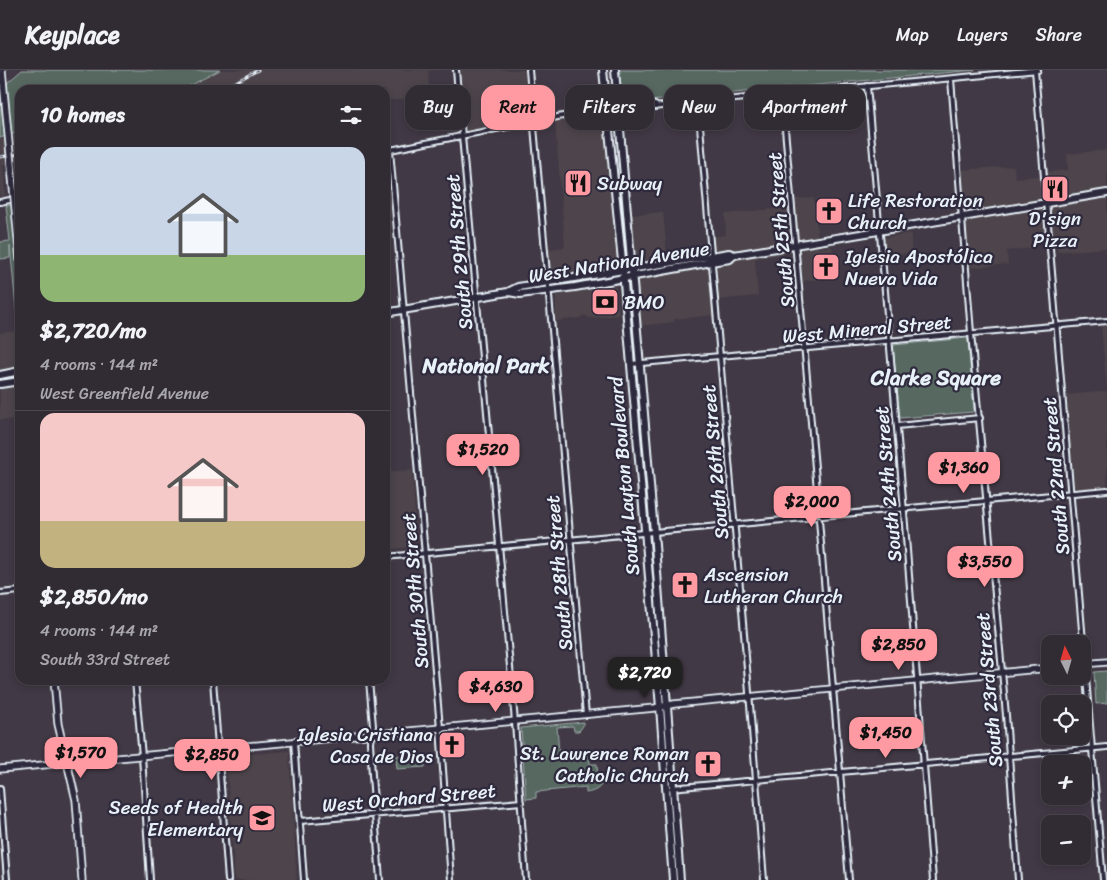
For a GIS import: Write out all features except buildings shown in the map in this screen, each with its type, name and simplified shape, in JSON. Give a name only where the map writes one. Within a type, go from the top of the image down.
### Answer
[{"type":"main road","points":[[2,70],[15,208]]},
{"type":"main road","name":"South Layton Boulevard","points":[[603,70],[604,85]]},
{"type":"main road","name":"South Layton Boulevard","points":[[615,70],[616,85]]},
{"type":"main road","name":"South Layton Boulevard","points":[[609,130],[623,270],[660,707],[680,880]]},
{"type":"main road","name":"South Layton Boulevard","points":[[621,130],[668,705],[673,880]]},
{"type":"main road","points":[[615,192],[619,201],[621,216],[628,218]]},
{"type":"main road","name":"West National Avenue","points":[[390,312],[477,298],[508,292],[518,287],[548,282],[633,268],[712,259],[730,259],[734,255],[1107,193]]},
{"type":"main road","name":"West National Avenue","points":[[508,292],[520,294],[623,278],[712,259]]},
{"type":"main road","points":[[0,375],[15,372]]},
{"type":"main road","points":[[0,384],[15,381]]},
{"type":"main road","points":[[1091,663],[1107,662]]},
{"type":"main road","points":[[0,770],[294,741],[515,722],[749,696],[1041,669]]},
{"type":"main road","points":[[54,685],[58,724],[76,800],[82,880]]},
{"type":"street","name":"South 29th Street","points":[[456,70],[515,722],[526,880]]},
{"type":"street","name":"South 28th Street","points":[[529,70],[530,85]]},
{"type":"street","points":[[865,86],[1036,70]]},
{"type":"street","name":"South 22nd Street","points":[[1036,70],[1082,635]]},
{"type":"street","name":"South 23rd Street","points":[[952,79],[971,333],[1002,672],[1018,880]]},
{"type":"street","name":"South 24th Street","points":[[868,86],[933,880]]},
{"type":"street","points":[[655,106],[664,105]]},
{"type":"street","points":[[390,149],[493,130]]},
{"type":"street","name":"South 28th Street","points":[[535,130],[586,714]]},
{"type":"street","name":"South 26th Street","points":[[700,130],[764,880]]},
{"type":"street","name":"South 25th Street","points":[[785,130],[821,515]]},
{"type":"street","name":"South 30th Street","points":[[390,180],[425,553],[451,880]]},
{"type":"street","points":[[0,202],[15,199]]},
{"type":"street","name":"West Mineral Street","points":[[630,364],[1107,321]]},
{"type":"street","points":[[896,426],[980,418]]},
{"type":"street","points":[[390,556],[734,524],[817,519],[821,515],[1107,490]]},
{"type":"street","points":[[817,519],[834,688],[849,880]]},
{"type":"street","points":[[0,593],[15,592]]},
{"type":"street","points":[[135,685],[150,880]]},
{"type":"street","points":[[213,685],[228,880]]},
{"type":"street","points":[[368,685],[372,726],[370,742],[380,880]]},
{"type":"street","name":"South 22nd Street","points":[[1086,685],[1103,880]]},
{"type":"street","points":[[294,741],[304,880]]},
{"type":"street","points":[[669,788],[1107,748]]},
{"type":"street","points":[[0,788],[2,846],[6,880]]},
{"type":"street","name":"West Orchard Street","points":[[300,822],[521,802]]},
{"type":"shaded area","points":[[220,70],[441,70],[428,71],[429,85],[405,85],[405,99],[390,100],[390,85],[191,85]]},
{"type":"shaded area","points":[[460,70],[525,70],[526,85],[481,85],[481,128],[466,131],[471,130],[471,85],[461,85]]},
{"type":"shaded area","points":[[565,119],[565,130],[604,130],[617,263],[614,267],[550,278],[548,249],[565,247],[555,121]]},
{"type":"shaded area","points":[[15,137],[15,163],[3,165],[5,196],[0,197],[0,140]]},
{"type":"shaded area","points":[[1107,150],[1107,248],[1057,252],[1056,236],[1031,238],[1031,248],[1007,251],[1008,264],[971,268],[959,170],[1014,166],[1015,178],[1047,175],[1048,172],[1068,170],[1067,154]]},
{"type":"shaded area","points":[[814,198],[819,248],[832,246],[835,278],[803,281],[800,251],[755,259],[758,296],[716,300],[716,315],[674,319],[674,322],[639,326],[636,279],[716,266],[713,237],[726,235],[725,214],[792,207],[792,199]]},
{"type":"shaded area","points":[[663,212],[668,263],[633,268],[628,215]]},
{"type":"shaded area","points":[[911,233],[911,253],[885,256],[883,238]]},
{"type":"shaded area","points":[[616,286],[619,315],[589,318],[584,315],[580,318],[556,321],[556,295]]},
{"type":"shaded area","points":[[1107,324],[1107,391],[1101,326]]},
{"type":"shaded area","points":[[15,331],[15,419],[0,420],[0,333]]},
{"type":"shaded area","points":[[1107,391],[1107,486],[1077,489],[1074,486],[1067,395]]},
{"type":"shaded area","points":[[412,470],[417,546],[390,549],[390,472]]},
{"type":"shaded area","name":"Seeds of Health Elementary","points":[[289,751],[297,880],[235,880],[226,756]]},
{"type":"green space","points":[[22,70],[220,70],[191,85],[15,85],[15,133],[0,138],[0,89]]},
{"type":"green space","points":[[619,70],[975,70],[818,85],[744,85],[744,92],[734,93],[734,85],[664,85],[664,100],[654,101],[654,85],[620,85]]},
{"type":"green space","points":[[15,204],[15,297],[10,246],[10,258],[0,259],[0,242],[10,241],[6,206]]},
{"type":"green space","points":[[967,338],[973,412],[900,418],[894,345]]},
{"type":"green space","points":[[1107,671],[1107,703],[1096,704],[1094,672]]},
{"type":"green space","points":[[583,722],[583,726],[579,731],[574,731],[573,726],[557,727],[559,753],[589,752],[590,764],[597,764],[598,781],[603,782],[600,787],[589,793],[586,793],[586,787],[536,792],[536,798],[526,799],[521,728]]},
{"type":"green space","points":[[408,755],[409,762],[425,761],[425,767],[397,769],[396,756]]},
{"type":"railway","points":[[230,85],[258,70]]},
{"type":"railway","points":[[0,157],[15,155]]},
{"type":"place","name":"Subway","points":[[578,183]]},
{"type":"place","name":"D'sign Pizza","points":[[1055,189]]},
{"type":"place","name":"Life Restoration Church","points":[[829,211]]},
{"type":"place","name":"Iglesia Apostólica Nueva Vida","points":[[826,267]]},
{"type":"place","name":"BMO","points":[[605,302]]},
{"type":"place","name":"Ascension Lutheran Church","points":[[685,585]]},
{"type":"place","name":"Iglesia Cristiana Casa de Dios","points":[[452,745]]},
{"type":"place","name":"St. Lawrence Roman Catholic Church","points":[[708,764]]},
{"type":"place","name":"Seeds of Health Elementary","points":[[262,818]]},
{"type":"district","name":"National Park","points":[[486,366]]},
{"type":"district","name":"Clarke Square","points":[[936,378]]}]
